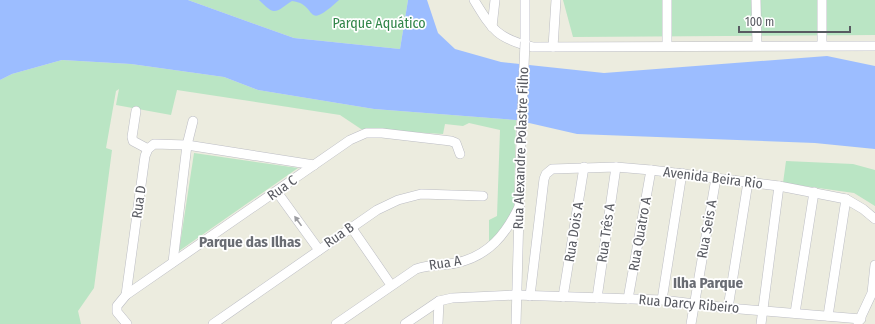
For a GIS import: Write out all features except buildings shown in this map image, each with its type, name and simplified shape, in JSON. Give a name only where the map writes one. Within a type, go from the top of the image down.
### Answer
[{"type":"street","points":[[474,0],[492,27],[503,37],[515,43],[534,47],[667,45],[875,46]]},
{"type":"street","points":[[492,27],[495,0]]},
{"type":"street","name":"Rua Alexandre Polastre Filho","points":[[516,324],[525,0]]},
{"type":"street","points":[[553,47],[556,0]]},
{"type":"street","points":[[666,0],[667,45]]},
{"type":"street","points":[[756,0],[757,46]]},
{"type":"street","points":[[822,0],[822,46]]},
{"type":"street","points":[[136,111],[132,138],[133,142],[148,149],[154,144],[160,143],[187,145],[314,165]]},
{"type":"street","points":[[173,262],[187,145],[193,121]]},
{"type":"street","name":"Rua C","points":[[127,324],[117,312],[117,306],[126,295],[277,192],[350,140],[366,133],[382,133],[454,142],[458,146],[460,154]]},
{"type":"street","name":"Rua D","points":[[126,295],[145,156],[148,149]]},
{"type":"street","name":"Rua Dois A","points":[[563,297],[584,167]]},
{"type":"street","name":"Avenida Beira Rio","points":[[530,296],[546,174],[552,169],[616,167],[682,173],[779,186],[846,199],[863,209],[875,219]]},
{"type":"street","name":"Rua Três A","points":[[597,298],[616,167]]},
{"type":"street","name":"Rua Quatro A","points":[[628,299],[651,170]]},
{"type":"street","points":[[662,300],[682,173]]},
{"type":"street","name":"Rua Seis A","points":[[691,324],[716,178]]},
{"type":"street","points":[[728,308],[748,182]]},
{"type":"street","points":[[761,324],[779,186]]},
{"type":"street","points":[[277,192],[319,250]]},
{"type":"street","points":[[795,313],[814,192]]},
{"type":"street","name":"Rua B","points":[[213,324],[376,210],[393,202],[421,194],[483,196]]},
{"type":"street","points":[[823,318],[846,199]]},
{"type":"street","name":"Rua A","points":[[336,324],[416,269],[430,264],[455,263],[474,258],[485,251],[501,237],[520,205]]},
{"type":"street","points":[[351,227],[391,285]]},
{"type":"street","points":[[859,321],[872,293],[875,265]]},
{"type":"street","name":"Rua Darcy Ribeiro","points":[[439,301],[452,298],[516,296],[662,300],[859,321]]},
{"type":"street","points":[[405,324],[439,301]]},
{"type":"street","points":[[438,324],[439,301]]},
{"type":"green space","name":"Parque Aquático","points":[[188,0],[408,0],[400,49],[294,38]]},
{"type":"green space","points":[[563,0],[875,0],[875,35],[573,37]]},
{"type":"green space","points":[[62,60],[131,64],[224,77],[258,90],[374,109],[516,120],[514,206],[510,218],[489,244],[489,220],[497,216],[500,130],[469,123],[463,126],[445,124],[443,134],[361,129],[340,115],[177,90],[171,115],[116,105],[119,89],[116,91],[106,148],[112,150],[94,288],[78,311],[81,324],[0,324],[0,80],[12,74]]},
{"type":"green space","points":[[194,153],[298,168],[179,251]]},
{"type":"green space","points":[[786,161],[853,164],[875,170],[875,206],[854,193],[783,183]]},
{"type":"water","points":[[0,0],[188,0],[294,38],[400,49],[408,0],[427,0],[438,33],[455,49],[501,62],[604,73],[827,56],[875,66],[875,149],[815,143],[577,134],[516,120],[374,109],[258,90],[224,77],[131,64],[62,60],[12,74],[0,80]]},
{"type":"water","points":[[259,0],[339,0],[328,10],[315,16],[300,3],[292,1],[279,10],[272,11]]},
{"type":"district","name":"Parque das Ilhas","points":[[250,242]]},
{"type":"district","name":"Ilha Parque","points":[[708,283]]}]
